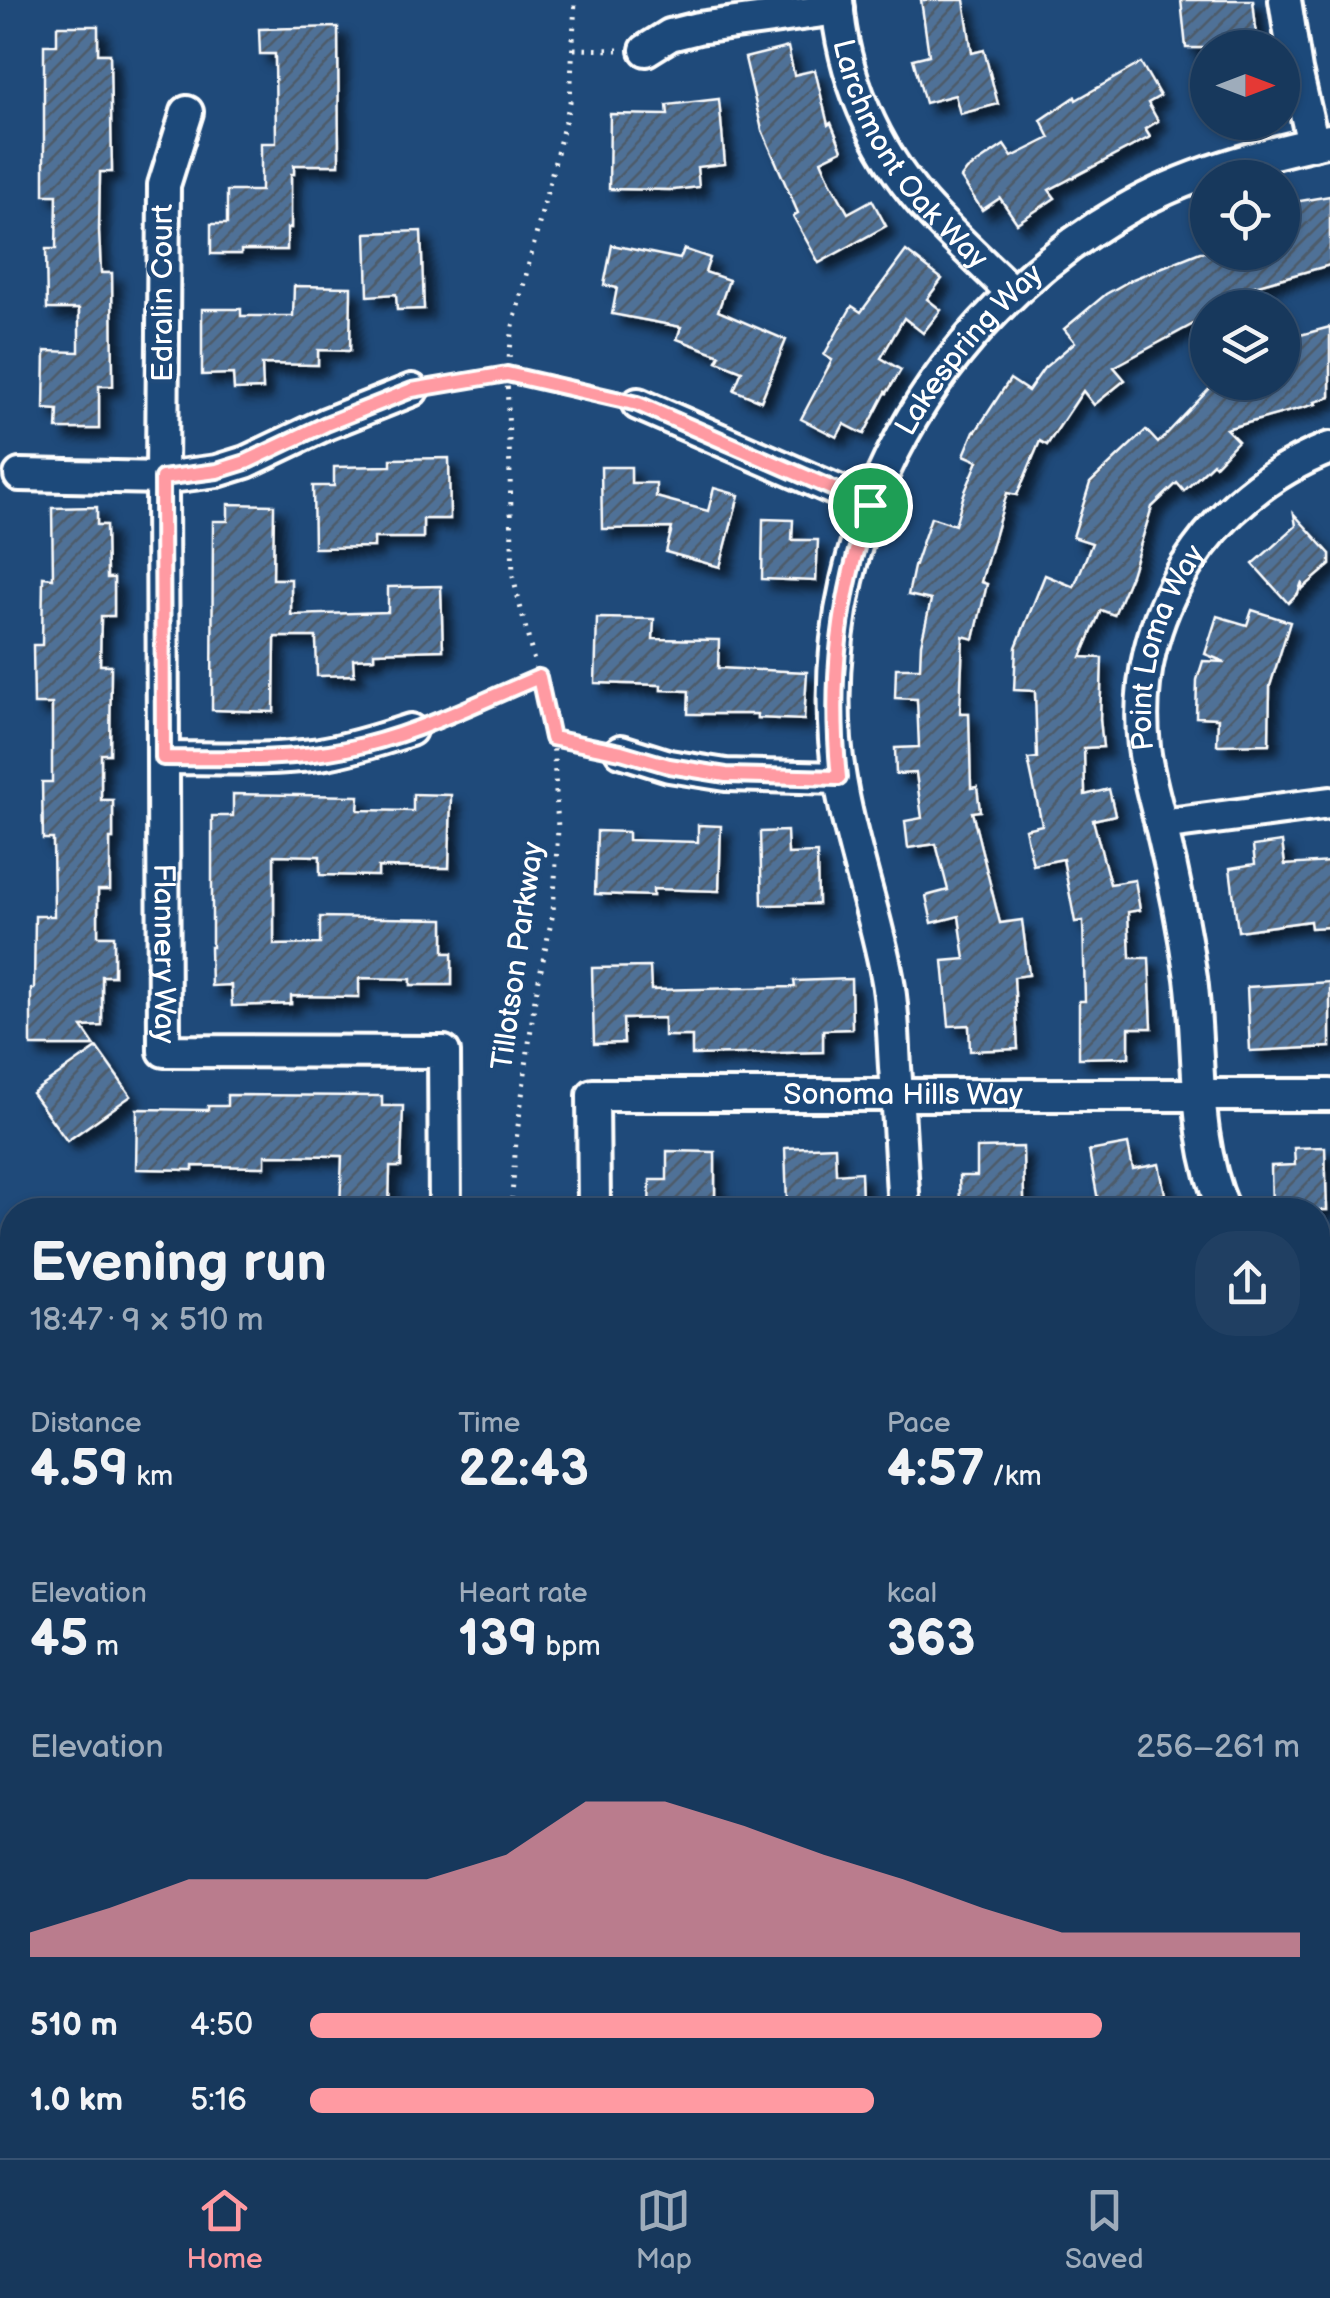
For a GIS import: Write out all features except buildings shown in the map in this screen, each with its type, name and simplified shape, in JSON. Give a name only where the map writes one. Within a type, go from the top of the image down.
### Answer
[{"type":"street","points":[[1284,0],[1296,70],[1322,142]]},
{"type":"street","points":[[646,50],[670,35],[698,28],[837,4]]},
{"type":"street","name":"Larchmont Oak Way","points":[[837,4],[859,98],[886,153],[922,203],[1012,292]]},
{"type":"street","name":"Edralin Court","points":[[162,478],[164,185],[187,112]]},
{"type":"street","name":"Lakespring Way","points":[[903,1198],[888,980],[876,922],[850,838],[839,778],[834,711],[844,594],[870,505],[915,412],[948,364],[985,318],[1050,259],[1125,210],[1178,184],[1234,164],[1322,142]]},
{"type":"street","points":[[20,475],[162,478],[217,471],[412,390]]},
{"type":"street","points":[[638,404],[870,505]]},
{"type":"street","name":"Point Loma Way","points":[[1219,1198],[1203,1143],[1191,980],[1178,898],[1149,777],[1142,718],[1148,657],[1167,600],[1197,548],[1238,503],[1286,468],[1330,448]]},
{"type":"street","name":"Flannery Way","points":[[162,478],[164,1051],[444,1052],[444,1198]]},
{"type":"street","points":[[163,758],[286,758],[378,741],[410,730]]},
{"type":"street","points":[[621,752],[669,766],[726,775],[839,778]]},
{"type":"street","points":[[1161,825],[1330,803]]},
{"type":"street","name":"Sonoma Hills Way","points":[[594,1198],[593,1095],[1330,1095]]},
{"type":"path","name":"Tillotson Parkway","points":[[512,1198],[535,998],[552,914],[558,829],[552,738],[514,578],[507,374],[514,326],[570,102],[576,0]]},
{"type":"path","points":[[573,49],[646,50]]},
{"type":"path","points":[[412,390],[507,374],[638,404]]},
{"type":"path","points":[[410,730],[539,677]]},
{"type":"path","points":[[552,738],[621,752]]},
{"type":"route","points":[[507,374],[638,404],[870,505],[844,594],[836,653],[834,711],[839,778],[726,775],[669,766],[552,738],[539,677],[410,730],[348,749],[286,758],[163,758],[162,478],[217,471],[246,462],[298,436],[412,390],[507,374]]}]
